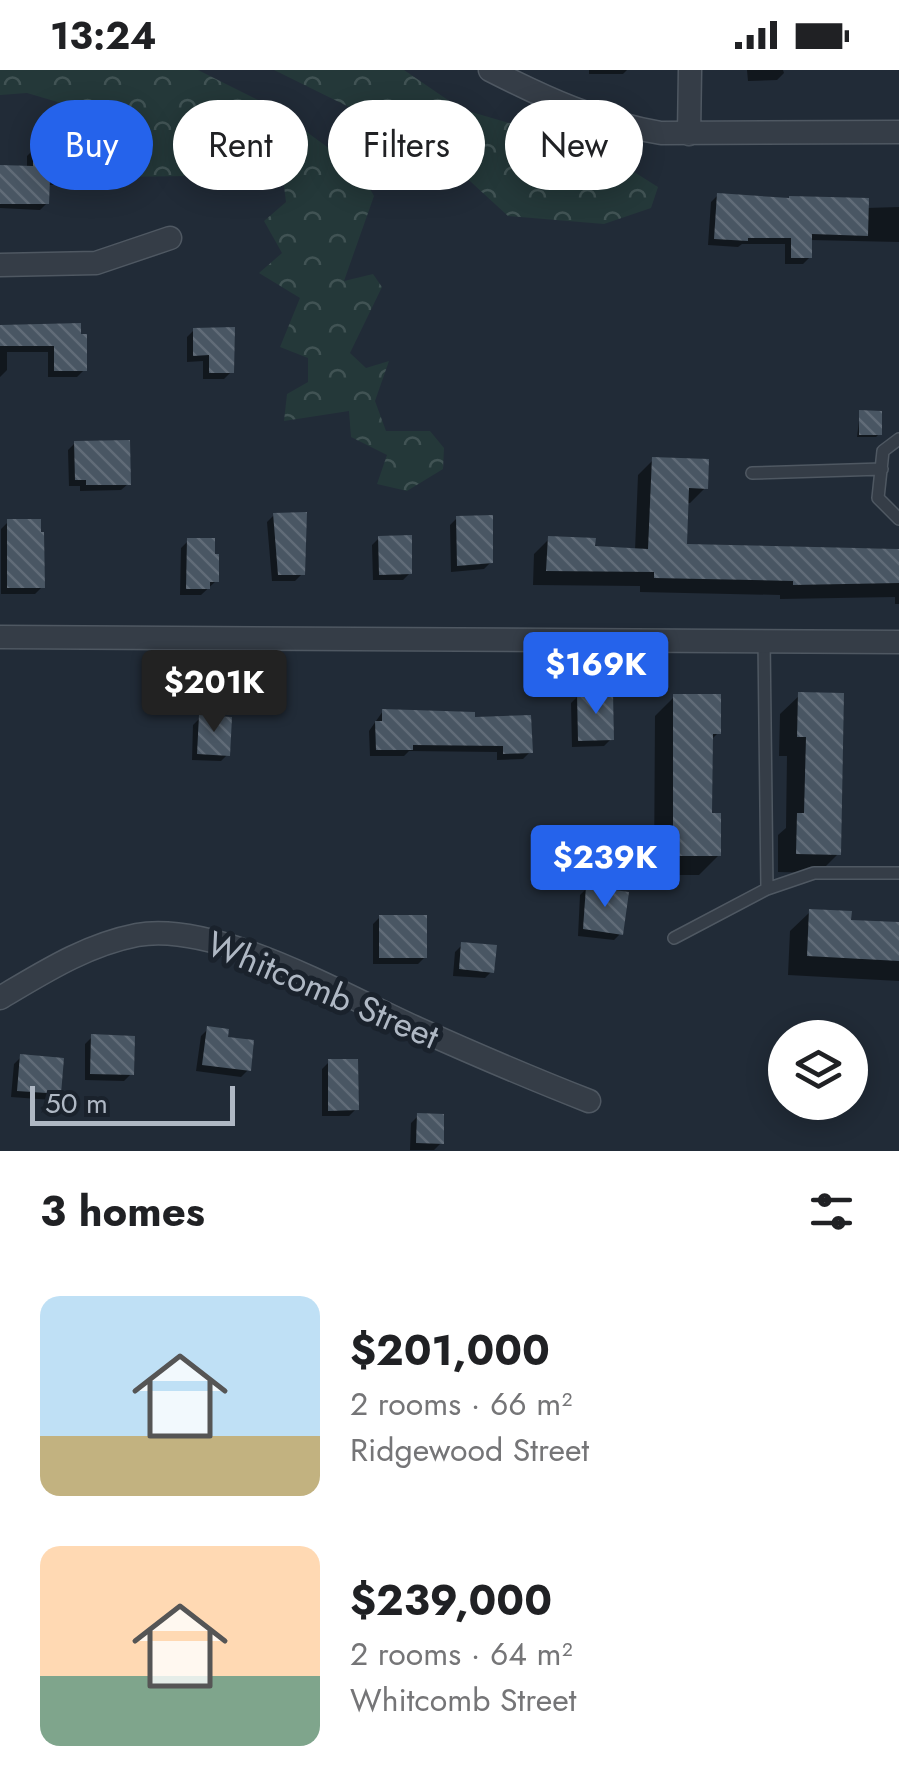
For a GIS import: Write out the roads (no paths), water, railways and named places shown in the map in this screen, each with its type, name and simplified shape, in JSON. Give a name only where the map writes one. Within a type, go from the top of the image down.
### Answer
[{"type":"street","points":[[490,70],[628,128],[689,134],[899,132]]},
{"type":"street","points":[[689,134],[690,70]]},
{"type":"street","points":[[0,265],[96,263],[170,238]]},
{"type":"street","points":[[0,637],[899,642]]},
{"type":"street","name":"Whitcomb Street","points":[[0,998],[87,949],[140,934],[196,935],[250,952],[502,1067],[589,1102]]},
{"type":"lane","points":[[899,439],[883,451],[878,498],[899,519]]},
{"type":"lane","points":[[752,473],[882,468]]},
{"type":"lane","points":[[764,640],[767,890]]},
{"type":"lane","points":[[674,938],[767,890],[814,874],[899,873]]}]
